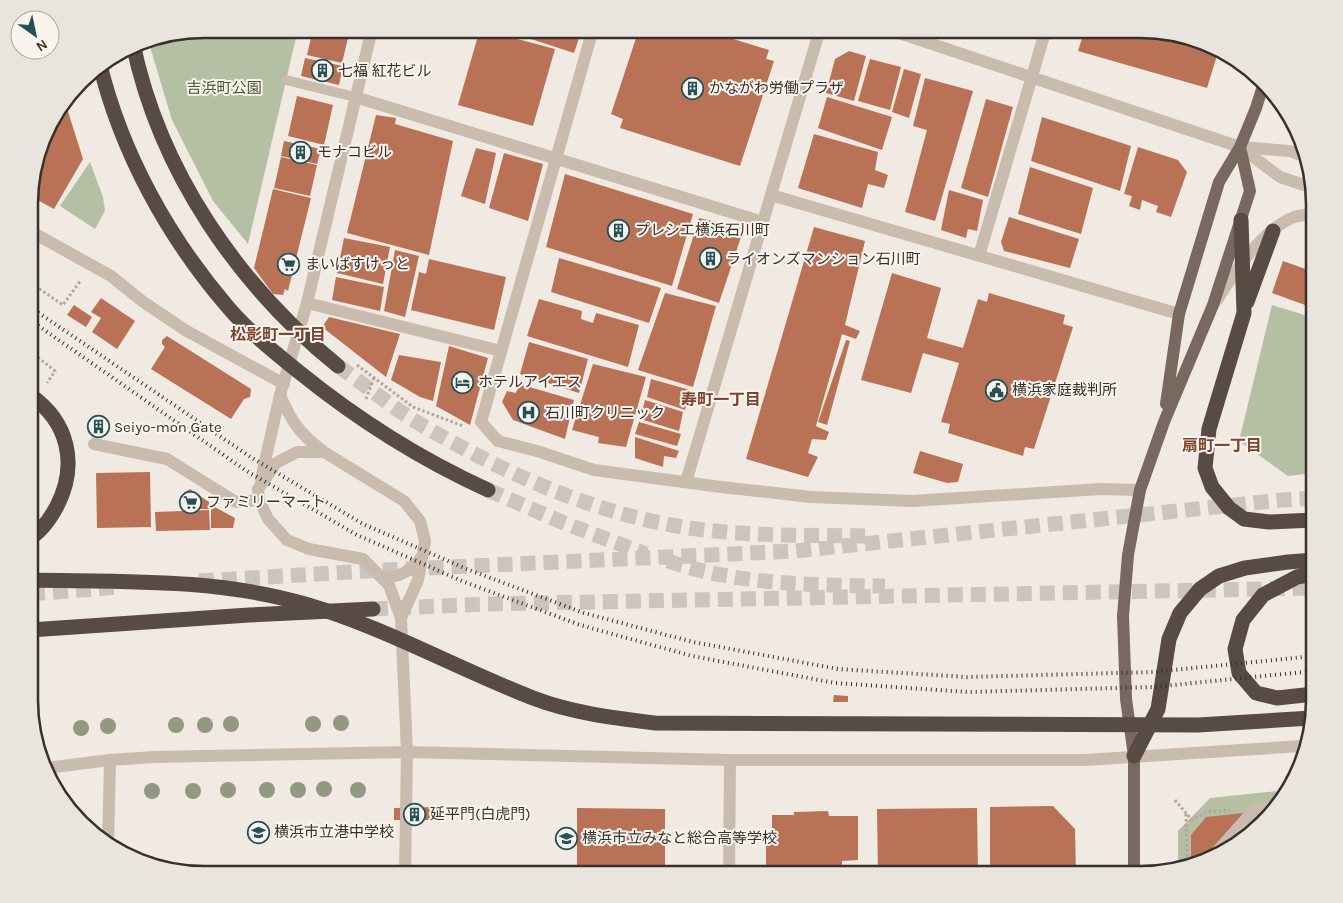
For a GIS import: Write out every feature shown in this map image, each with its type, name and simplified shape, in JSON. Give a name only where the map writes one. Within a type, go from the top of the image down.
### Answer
[{"type":"highway","points":[[134,53],[164,140],[194,201],[231,256],[272,306],[312,345],[345,364]]},
{"type":"highway","points":[[102,72],[107,93],[134,163],[156,206],[190,261],[228,308],[265,345],[321,390],[418,455],[488,490]]},
{"type":"highway","points":[[1241,220],[1244,313]]},
{"type":"highway","points":[[1273,230],[1244,313],[1209,429],[1205,468],[1212,487],[1229,508],[1244,519],[1269,522],[1305,520]]},
{"type":"highway","points":[[38,403],[54,417],[64,438],[70,464],[64,492],[50,520],[38,531]]},
{"type":"highway","points":[[1134,756],[1158,710],[1169,639],[1180,612],[1200,589],[1220,576],[1245,568],[1305,561]]},
{"type":"highway","points":[[1305,576],[1297,578],[1263,595],[1243,620],[1235,649],[1239,673],[1256,693],[1277,698],[1305,695]]},
{"type":"highway","points":[[38,580],[193,585],[238,589],[272,596],[306,604],[370,627],[534,698],[590,714],[655,724],[1198,725],[1304,718]]},
{"type":"highway","points":[[38,629],[249,615],[373,609]]},
{"type":"main road","points":[[1164,422],[1179,314],[1219,182],[1240,147],[1261,91]]},
{"type":"main road","points":[[1134,865],[1134,756],[1126,698],[1124,616],[1128,555],[1140,490],[1164,422],[1213,305],[1250,191],[1240,147]]},
{"type":"street","points":[[370,38],[306,303],[282,390],[259,494],[268,519],[287,540],[309,550],[364,559],[389,585],[401,618],[407,752],[405,866]]},
{"type":"street","points":[[590,38],[554,158],[481,422],[497,440],[594,470],[811,497],[912,501],[1101,489],[1140,490]]},
{"type":"street","points":[[686,482],[817,38]]},
{"type":"street","points":[[914,38],[1240,147],[1290,151],[1298,154]]},
{"type":"street","points":[[979,256],[1043,38]]},
{"type":"street","points":[[355,97],[763,222]]},
{"type":"street","points":[[1240,147],[1280,177],[1304,185]]},
{"type":"street","points":[[771,195],[1179,314]]},
{"type":"street","points":[[1213,305],[1242,260],[1273,230],[1296,216],[1305,215]]},
{"type":"street","points":[[38,235],[111,276],[142,301],[185,330],[282,390],[296,427],[308,441],[404,501],[420,521],[425,541],[418,580],[401,618]]},
{"type":"street","points":[[306,303],[500,351]]},
{"type":"street","points":[[94,444],[167,459],[236,502],[259,494],[276,463],[297,452],[324,452]]},
{"type":"street","points":[[381,577],[389,578],[408,571],[422,557]]},
{"type":"street","points":[[52,767],[110,760],[407,752],[730,760],[1085,760],[1299,746]]},
{"type":"street","points":[[108,836],[110,760]]},
{"type":"street","points":[[729,865],[730,760]]},
{"type":"street","points":[[1227,840],[1255,809],[1265,807]]},
{"type":"lane","points":[[286,80],[355,97]]},
{"type":"path","points":[[38,288],[63,305],[71,294]]},
{"type":"path","points":[[38,358],[55,371],[44,387]]},
{"type":"path","points":[[345,364],[413,407],[497,440]]},
{"type":"path","points":[[1174,800],[1192,820],[1206,812]]},
{"type":"path","points":[[1186,813],[1187,859]]},
{"type":"green space","name":"吉浜町公園","points":[[296,38],[248,244],[213,201],[172,120],[150,46],[181,39]]},
{"type":"green space","points":[[90,162],[103,197],[105,211],[95,229],[60,206]]},
{"type":"green space","points":[[1272,305],[1305,315],[1305,474],[1288,476],[1239,441]]},
{"type":"green space","points":[[1279,791],[1257,817],[1241,831],[1203,853],[1178,861],[1178,831],[1210,798]]},
{"type":"building","points":[[311,38],[348,38],[342,63],[307,55]]},
{"type":"building","points":[[477,38],[514,38],[555,49],[533,126],[458,105]]},
{"type":"building","points":[[531,38],[579,38],[574,53]]},
{"type":"building","name":"かながわ労働プラザ","points":[[636,38],[730,38],[769,50],[766,59],[774,61],[740,166],[620,128],[623,119],[611,114]]},
{"type":"building","points":[[1082,38],[1151,38],[1193,46],[1217,57],[1207,88],[1078,51]]},
{"type":"building","points":[[849,51],[866,56],[854,101],[826,93],[835,59]]},
{"type":"building","name":"七福 紅花ビル","points":[[305,58],[343,66],[339,85],[301,76]]},
{"type":"building","points":[[870,59],[901,67],[890,110],[858,101]]},
{"type":"building","points":[[904,69],[921,74],[909,118],[892,112]]},
{"type":"building","points":[[925,78],[973,91],[935,221],[905,212],[927,130],[913,126]]},
{"type":"building","points":[[297,96],[333,105],[324,145],[288,136]]},
{"type":"building","points":[[827,97],[892,117],[882,150],[818,128]]},
{"type":"building","points":[[986,99],[1013,107],[988,197],[961,188]]},
{"type":"building","points":[[67,109],[83,159],[54,209],[38,200],[39,181],[46,150]]},
{"type":"building","points":[[376,115],[396,118],[395,124],[453,141],[429,255],[347,233]]},
{"type":"building","points":[[1042,117],[1131,146],[1120,191],[1031,161]]},
{"type":"building","points":[[814,134],[878,152],[875,170],[888,175],[884,188],[868,184],[862,208],[798,188]]},
{"type":"building","name":"モナコビル","points":[[284,141],[321,149],[317,164],[281,156]]},
{"type":"building","points":[[1138,147],[1178,160],[1187,172],[1171,217],[1156,212],[1158,206],[1142,200],[1140,210],[1129,206],[1132,196],[1124,194]]},
{"type":"building","points":[[476,148],[496,153],[485,204],[461,196]]},
{"type":"building","points":[[504,153],[543,164],[528,221],[489,208]]},
{"type":"building","points":[[281,157],[317,165],[310,196],[274,188]]},
{"type":"building","points":[[1030,167],[1093,188],[1081,234],[1018,214]]},
{"type":"building","name":"プレシエ横浜石川町","points":[[565,174],[693,214],[672,286],[546,247]]},
{"type":"building","points":[[273,189],[311,198],[288,291],[285,289],[283,295],[273,294],[254,268]]},
{"type":"building","points":[[949,190],[983,200],[977,231],[968,229],[966,238],[941,230]]},
{"type":"building","points":[[1009,217],[1079,239],[1070,268],[1004,251],[1001,242]]},
{"type":"building","name":"ライオンズマンション石川町","points":[[699,218],[744,228],[719,303],[677,289]]},
{"type":"building","points":[[814,227],[865,241],[845,325],[860,331],[856,339],[842,334],[816,426],[829,432],[826,440],[812,439],[808,453],[818,457],[808,477],[746,459]]},
{"type":"building","points":[[344,238],[390,247],[383,284],[337,273]]},
{"type":"building","points":[[395,250],[419,256],[405,317],[384,311]]},
{"type":"building","points":[[559,258],[661,288],[649,323],[551,292]]},
{"type":"building","points":[[429,259],[506,277],[494,330],[411,310],[419,272],[426,274]]},
{"type":"building","points":[[1283,261],[1305,269],[1305,305],[1272,293]]},
{"type":"building","name":"横浜家庭裁判所","points":[[892,273],[941,288],[927,338],[963,348],[978,299],[987,302],[989,293],[1065,315],[1063,324],[1073,327],[1034,449],[1025,447],[1023,456],[948,433],[950,424],[941,422],[959,363],[923,353],[911,393],[861,380]]},
{"type":"building","points":[[336,277],[384,287],[380,311],[332,300]]},
{"type":"building","points":[[665,293],[716,306],[693,387],[638,370]]},
{"type":"building","points":[[101,298],[135,321],[117,349],[92,332],[101,318],[91,312]]},
{"type":"building","points":[[539,299],[582,311],[581,319],[593,323],[596,313],[639,325],[628,367],[527,336]]},
{"type":"building","points":[[74,305],[92,317],[86,327],[67,315]]},
{"type":"building","points":[[329,317],[400,334],[386,377],[322,327]]},
{"type":"building","points":[[167,336],[251,389],[250,397],[244,399],[231,419],[151,369],[165,347],[162,344],[162,340]]},
{"type":"building","points":[[846,340],[850,341],[827,425],[818,422]]},
{"type":"building","points":[[529,342],[588,359],[579,393],[520,374]]},
{"type":"building","name":"ホテルアイエス","points":[[449,346],[488,358],[470,425],[436,406]]},
{"type":"building","points":[[399,355],[441,362],[433,401],[420,397],[391,380]]},
{"type":"building","points":[[593,364],[646,377],[626,447],[598,443],[599,437],[572,430]]},
{"type":"building","points":[[651,379],[690,390],[685,410],[647,397]]},
{"type":"building","points":[[519,384],[574,400],[565,439],[513,420],[502,402],[507,391],[516,393]]},
{"type":"building","points":[[645,400],[683,412],[679,431],[640,419]]},
{"type":"building","name":"Seiyo-mon Gate","points":[[95,416],[103,417],[100,438],[92,437]]},
{"type":"building","points":[[639,422],[681,434],[677,446],[635,434]]},
{"type":"building","points":[[635,437],[679,451],[676,458],[664,456],[663,467],[635,458]]},
{"type":"building","points":[[920,451],[963,464],[958,482],[947,483],[913,473]]},
{"type":"building","points":[[150,472],[151,527],[97,528],[96,473]]},
{"type":"building","points":[[190,489],[209,502],[209,509],[184,509],[184,493]]},
{"type":"building","points":[[211,505],[235,518],[233,528],[211,528]]},
{"type":"building","points":[[209,510],[210,530],[156,531],[155,512]]},
{"type":"building","points":[[834,695],[848,696],[848,702],[833,702]]},
{"type":"building","points":[[1053,806],[1075,829],[1076,865],[990,865],[990,807]]},
{"type":"building","name":"延平門(白虎門)","points":[[434,807],[435,820],[394,820],[394,808]]},
{"type":"building","points":[[577,808],[665,809],[665,866],[577,866]]},
{"type":"building","points":[[977,808],[978,865],[878,865],[877,809]]},
{"type":"building","points":[[828,811],[829,816],[858,816],[858,860],[842,861],[842,865],[766,865],[766,836],[772,836],[772,815],[794,815],[794,812]]},
{"type":"building","points":[[1262,811],[1241,831],[1223,843],[1191,857],[1191,835],[1206,817]]},
{"type":"tunnel","points":[[338,366],[405,415],[445,438],[536,483],[600,507],[666,524],[716,531],[869,536]]},
{"type":"tunnel","points":[[488,490],[564,523],[646,554]]},
{"type":"tunnel","points":[[199,581],[384,570],[795,551],[1305,499]]},
{"type":"tunnel","points":[[668,561],[694,569],[748,579],[803,584],[885,586]]},
{"type":"tunnel","points":[[38,593],[118,587]]},
{"type":"tunnel","points":[[373,609],[485,604],[1305,588]]},
{"type":"railway","points":[[38,312],[252,458],[363,524],[469,570],[584,613],[693,642],[838,669],[967,677],[1153,672],[1305,657]]},
{"type":"railway","points":[[38,326],[245,470],[357,535],[462,581],[580,625],[692,656],[835,683],[968,692],[1153,687],[1305,672]]},
{"type":"place","name":"七福 紅花ビル","points":[[322,71]]},
{"type":"place","name":"かながわ労働プラザ","points":[[693,88]]},
{"type":"place","name":"モナコビル","points":[[301,152]]},
{"type":"place","name":"プレシエ横浜石川町","points":[[619,230]]},
{"type":"place","name":"ライオンズマンション石川町","points":[[710,259]]},
{"type":"place","name":"まいばすけっと","points":[[289,264]]},
{"type":"place","name":"ホテルアイエス","points":[[462,382]]},
{"type":"place","name":"横浜家庭裁判所","points":[[996,390]]},
{"type":"place","name":"石川町クリニック","points":[[529,413]]},
{"type":"place","name":"Seiyo-mon Gate","points":[[98,427]]},
{"type":"place","name":"ファミリーマート","points":[[190,502]]},
{"type":"place","name":"延平門(白虎門)","points":[[414,814]]},
{"type":"place","name":"横浜市立港中学校","points":[[258,832]]},
{"type":"place","name":"横浜市立みなと総合高等学校","points":[[566,838]]},
{"type":"district","name":"松影町一丁目","points":[[278,334]]},
{"type":"district","name":"寿町一丁目","points":[[721,399]]},
{"type":"district","name":"扇町一丁目","points":[[1222,445]]}]
